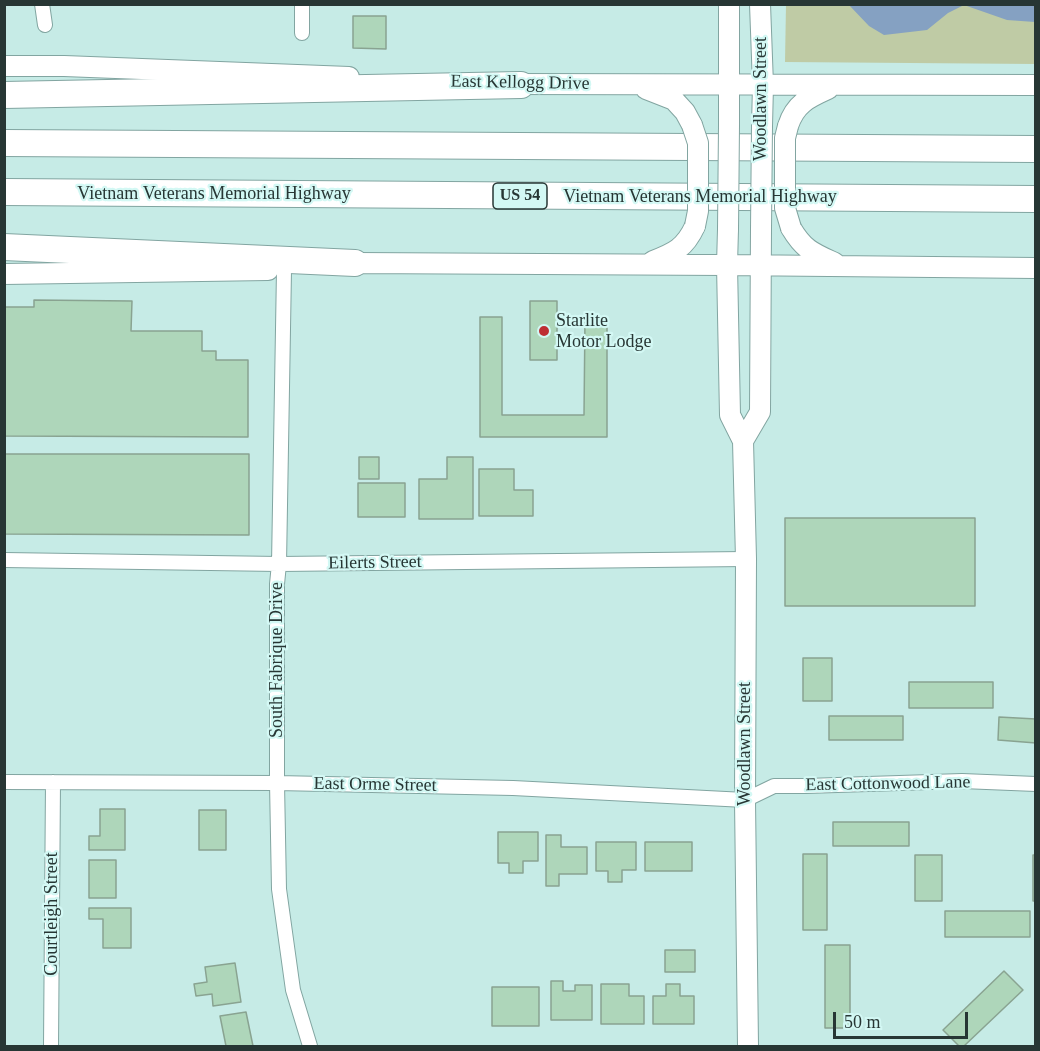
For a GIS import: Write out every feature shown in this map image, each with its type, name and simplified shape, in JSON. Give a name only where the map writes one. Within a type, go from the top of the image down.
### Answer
[{"type":"highway","points":[[4,95],[521,85]]},
{"type":"highway","points":[[4,143],[1035,149]]},
{"type":"highway","name":"Vietnam Veterans Memorial Highway","points":[[4,192],[1035,199]]},
{"type":"highway","points":[[4,247],[355,263]]},
{"type":"main road","name":"Woodlawn Street","points":[[729,4],[727,265],[730,415],[743,441],[746,559],[745,800],[748,1047]]},
{"type":"main road","name":"Woodlawn Street","points":[[743,441],[759,412],[763,85],[760,4]]},
{"type":"main road","name":"East Kellogg Drive","points":[[4,66],[195,70],[521,85],[1035,85]]},
{"type":"main road","points":[[637,85],[674,100],[685,111],[698,142],[698,211],[695,226],[690,237],[673,253],[645,264]]},
{"type":"main road","points":[[836,86],[806,99],[791,115],[785,138],[785,208],[791,228],[799,241],[810,251],[842,266]]},
{"type":"main road","points":[[4,274],[284,270],[355,263],[1035,268]]},
{"type":"street","points":[[42,4],[45,25]]},
{"type":"street","points":[[302,4],[302,33]]},
{"type":"street","name":"South Fabrique Drive","points":[[284,270],[277,584],[279,889],[293,990],[310,1047]]},
{"type":"street","name":"Eilerts Street","points":[[4,560],[279,564],[746,559]]},
{"type":"street","name":"East Cottonwood Lane","points":[[745,800],[774,786],[962,781],[1035,784]]},
{"type":"street","name":"East Orme Street","points":[[4,782],[277,783],[513,788],[745,800]]},
{"type":"street","name":"Courtleigh Street","points":[[51,1047],[53,782]]},
{"type":"green space","points":[[786,5],[1035,5],[1035,64],[785,62]]},
{"type":"water","points":[[849,5],[964,5],[948,13],[927,30],[884,35],[869,26]]},
{"type":"water","points":[[964,5],[1035,5],[1035,22],[1007,20]]},
{"type":"building","points":[[353,16],[386,16],[386,49],[353,48]]},
{"type":"building","points":[[34,300],[132,301],[131,331],[202,331],[202,351],[216,351],[216,360],[248,360],[248,437],[4,436],[4,307],[34,307]]},
{"type":"building","name":"Starlite Motor Lodge","points":[[530,301],[557,301],[557,360],[530,360]]},
{"type":"building","points":[[480,317],[502,317],[502,415],[584,415],[585,318],[607,318],[607,437],[480,437]]},
{"type":"building","points":[[4,454],[249,454],[249,535],[4,534]]},
{"type":"building","points":[[359,457],[379,457],[379,479],[359,479]]},
{"type":"building","points":[[447,457],[473,457],[473,519],[419,519],[419,479],[447,479]]},
{"type":"building","points":[[479,469],[514,469],[514,490],[533,490],[533,516],[479,516]]},
{"type":"building","points":[[358,483],[405,483],[405,517],[358,517]]},
{"type":"building","points":[[785,518],[975,518],[975,606],[785,606]]},
{"type":"building","points":[[803,658],[832,658],[832,701],[803,701]]},
{"type":"building","points":[[909,682],[993,682],[993,708],[909,708]]},
{"type":"building","points":[[829,716],[903,716],[903,740],[829,740]]},
{"type":"building","points":[[999,717],[1036,719],[1036,743],[998,740]]},
{"type":"building","points":[[100,809],[125,809],[125,850],[89,850],[89,836],[100,836]]},
{"type":"building","points":[[199,810],[226,810],[226,850],[199,850]]},
{"type":"building","points":[[833,822],[909,822],[909,846],[833,846]]},
{"type":"building","points":[[498,832],[538,832],[538,861],[523,861],[523,873],[509,873],[509,863],[498,863]]},
{"type":"building","points":[[546,835],[561,835],[561,847],[587,847],[587,874],[559,874],[559,886],[546,886]]},
{"type":"building","points":[[596,842],[636,842],[636,870],[622,870],[622,882],[608,882],[608,871],[596,871]]},
{"type":"building","points":[[645,842],[692,842],[692,871],[645,871]]},
{"type":"building","points":[[803,854],[827,854],[827,930],[803,930]]},
{"type":"building","points":[[915,855],[942,855],[942,901],[915,901]]},
{"type":"building","points":[[1033,855],[1036,855],[1036,901],[1033,901]]},
{"type":"building","points":[[89,860],[116,860],[116,898],[89,898]]},
{"type":"building","points":[[89,908],[131,908],[131,948],[103,948],[103,919],[89,919]]},
{"type":"building","points":[[945,911],[1030,911],[1030,937],[945,937]]},
{"type":"building","points":[[825,945],[850,945],[850,1028],[825,1028]]},
{"type":"building","points":[[665,950],[695,950],[695,972],[665,972]]},
{"type":"building","points":[[235,963],[241,1002],[213,1006],[212,994],[196,996],[194,984],[207,982],[205,967]]},
{"type":"building","points":[[1004,971],[1023,990],[964,1046],[959,1046],[943,1030]]},
{"type":"building","points":[[551,981],[563,981],[563,991],[575,991],[575,985],[592,985],[592,1020],[551,1020]]},
{"type":"building","points":[[601,984],[629,984],[629,996],[644,996],[644,1024],[601,1024]]},
{"type":"building","points":[[666,984],[680,984],[680,996],[694,996],[694,1024],[653,1024],[653,996],[666,996]]},
{"type":"building","points":[[492,987],[539,987],[539,1026],[492,1026]]},
{"type":"building","points":[[246,1012],[253,1046],[226,1046],[220,1016]]},
{"type":"place","name":"Starlite Motor Lodge","points":[[544,331]]}]
